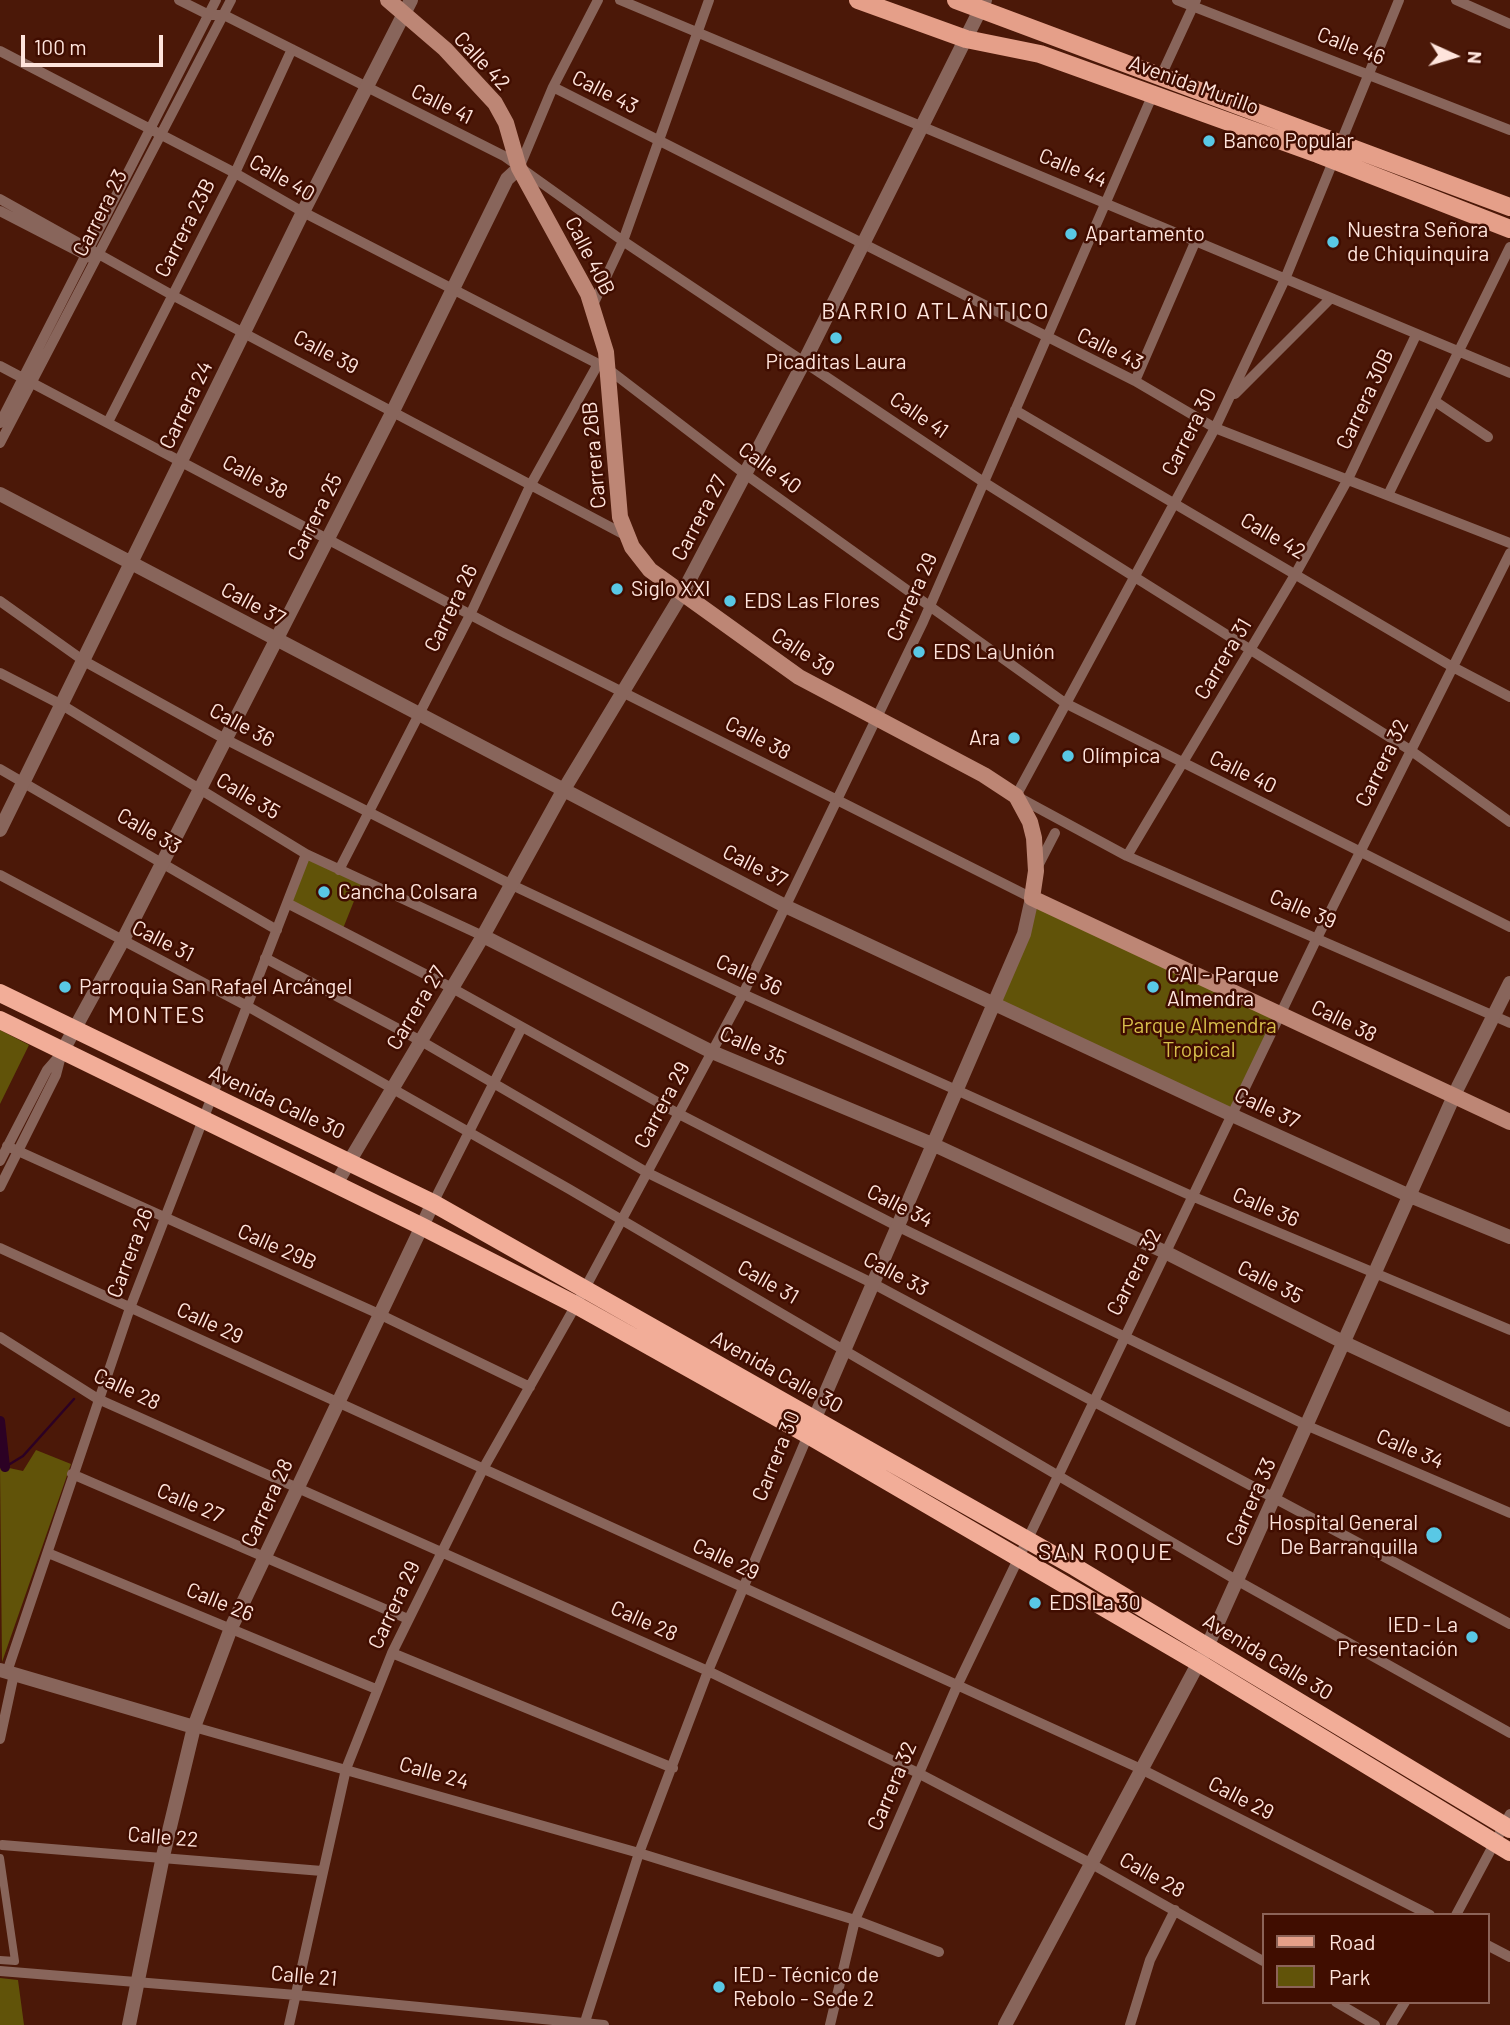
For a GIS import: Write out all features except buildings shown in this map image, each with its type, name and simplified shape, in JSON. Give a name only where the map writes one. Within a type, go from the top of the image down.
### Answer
[{"type":"highway","name":"Avenida Calle 30","points":[[0,993],[211,1098],[350,1161],[433,1203],[580,1297],[811,1427],[1028,1541],[1503,1848]]},
{"type":"highway","name":"Avenida Calle 30","points":[[0,1020],[421,1226],[580,1297]]},
{"type":"highway","name":"Avenida Calle 30","points":[[811,1427],[1018,1559],[1203,1655],[1508,1823]]},
{"type":"main road","name":"Calle 42","points":[[388,0],[407,7],[489,95],[506,123],[519,167]]},
{"type":"main road","name":"Avenida Murillo","points":[[858,0],[966,39],[1040,54],[1157,86],[1341,143],[1510,207]]},
{"type":"main road","name":"Avenida Murillo","points":[[956,0],[983,5],[1157,86],[1334,160],[1510,229]]},
{"type":"main road","name":"Calle 40B","points":[[519,167],[593,305],[603,366]]},
{"type":"main road","name":"Carrera 26B","points":[[603,366],[617,496],[627,536]]},
{"type":"main road","name":"Calle 39","points":[[627,536],[650,570],[799,677],[984,775],[1016,796]]},
{"type":"main road","name":"Carrera 30","points":[[1016,796],[1030,822],[1036,871],[1032,898]]},
{"type":"main road","name":"Calle 38","points":[[1032,898],[1510,1122]]},
{"type":"street","name":"Calle 41","points":[[179,0],[209,15],[224,15]]},
{"type":"street","name":"Carrera 23","points":[[0,443],[102,258],[231,0]]},
{"type":"street","name":"Carrera 25","points":[[1,1184],[12,1149],[55,1075],[62,1052],[122,942],[393,411],[507,179],[519,167],[553,87],[597,0]]},
{"type":"street","name":"Calle 44","points":[[620,0],[1510,373]]},
{"type":"street","points":[[593,305],[623,241],[709,0]]},
{"type":"street","name":"Calle 46","points":[[1177,0],[1195,3],[1510,130]]},
{"type":"street","name":"Carrera 30","points":[[1016,796],[1175,505],[1228,401],[1285,279],[1399,0]]},
{"type":"street","points":[[1455,0],[1510,24]]},
{"type":"street","name":"Calle 41","points":[[213,1],[224,15],[504,156],[623,241],[805,360],[982,481],[1410,750],[1510,822]]},
{"type":"street","name":"Carrera 23","points":[[0,423],[209,15],[213,1]]},
{"type":"street","name":"Carrera 29","points":[[289,2025],[321,1871],[346,1769],[392,1653],[440,1551],[483,1469],[648,1173],[743,993],[930,607],[982,481],[1016,410],[1195,3]]},
{"type":"street","name":"Carrera 27","points":[[336,1184],[483,936],[563,791],[682,594],[805,360],[983,5]]},
{"type":"street","name":"Carrera 24","points":[[0,830],[303,212],[407,7]]},
{"type":"street","name":"Carrera 23B","points":[[108,422],[235,173],[292,49]]},
{"type":"street","name":"Calle 40","points":[[0,51],[235,173],[303,212],[603,366],[745,474],[1065,703],[1510,927]]},
{"type":"street","name":"Calle 43","points":[[553,87],[1135,382],[1215,428],[1510,543]]},
{"type":"street","name":"Calle 39","points":[[0,199],[88,251]]},
{"type":"street","name":"Calle 39","points":[[0,211],[102,258],[627,536]]},
{"type":"street","points":[[1135,382],[1196,240]]},
{"type":"street","points":[[1388,495],[1460,354],[1510,247]]},
{"type":"street","points":[[1228,401],[1331,298]]},
{"type":"street","name":"Carrera 30B","points":[[1348,480],[1416,335]]},
{"type":"street","name":"Calle 38","points":[[0,366],[470,615],[834,801],[1032,898]]},
{"type":"street","name":"Carrera 26","points":[[340,870],[470,615],[530,486],[603,366]]},
{"type":"street","points":[[1436,402],[1488,437]]},
{"type":"street","name":"Calle 42","points":[[1016,410],[1451,666],[1510,697]]},
{"type":"street","name":"Carrera 31","points":[[1127,856],[1252,650],[1348,480]]},
{"type":"street","name":"Calle 37","points":[[0,494],[418,716],[785,906],[1409,1196],[1510,1237]]},
{"type":"street","name":"Carrera 32","points":[[830,2025],[855,1920],[957,1686],[1028,1541],[1091,1402],[1234,1116],[1317,938],[1451,666],[1510,553]]},
{"type":"street","name":"Calle 36","points":[[0,601],[84,661],[225,739],[512,885],[955,1090],[1194,1197],[1510,1329]]},
{"type":"street","name":"Calle 35","points":[[0,673],[62,705],[198,791],[306,854],[483,936],[712,1052],[932,1144],[1165,1252],[1345,1343],[1510,1420]]},
{"type":"street","name":"Calle 33","points":[[0,769],[162,861],[276,930]]},
{"type":"street","name":"Calle 39","points":[[1016,796],[1127,856],[1510,1023]]},
{"type":"street","name":"Carrera 30","points":[[1036,871],[1055,833]]},
{"type":"street","name":"Carrera 26","points":[[0,1739],[5,1673],[48,1553],[72,1474],[130,1308],[306,854]]},
{"type":"street","name":"Calle 31","points":[[0,875],[247,1006],[845,1348],[1238,1581],[1510,1733]]},
{"type":"street","name":"Carrera 30","points":[[584,2024],[639,1853],[709,1671],[872,1283],[1024,933],[1032,898]]},
{"type":"street","name":"Calle 34","points":[[287,903],[452,988],[679,1114],[897,1226],[1308,1426],[1510,1513]]},
{"type":"street","name":"Calle 33","points":[[265,958],[421,1041],[648,1173],[872,1283],[1510,1624]]},
{"type":"street","name":"Carrera 33","points":[[1004,2025],[1203,1655],[1454,1097],[1510,983]]},
{"type":"street","name":"Carrera 28","points":[[129,2025],[163,1856],[194,1727],[231,1628],[421,1226],[522,1027]]},
{"type":"street","name":"Carrera 25","points":[[0,1161],[12,1149]]},
{"type":"street","name":"Calle 29B","points":[[12,1149],[379,1314],[530,1387]]},
{"type":"street","name":"Calle 29","points":[[0,1248],[1141,1769],[1426,1913]]},
{"type":"street","name":"Calle 28","points":[[0,1337],[98,1399],[709,1671],[918,1773],[1090,1863],[1262,1960]]},
{"type":"street","name":"Calle 27","points":[[72,1474],[408,1619]]},
{"type":"street","name":"Calle 26","points":[[48,1553],[376,1689]]},
{"type":"street","points":[[392,1653],[673,1768]]},
{"type":"street","points":[[0,1720],[9,1677],[5,1673]]},
{"type":"street","name":"Calle 24","points":[[5,1673],[639,1853],[855,1920],[939,1952]]},
{"type":"street","points":[[1457,1913],[1503,1848],[1508,1823]]},
{"type":"street","name":"Calle 22","points":[[2,1844],[321,1871]]},
{"type":"street","points":[[0,1858],[15,1961],[0,1960]]},
{"type":"street","points":[[1130,2025],[1150,1960],[1175,1910]]},
{"type":"street","points":[[1489,1946],[1510,1957]]},
{"type":"street","name":"Calle 21","points":[[0,1971],[296,1994],[604,2025]]},
{"type":"street","points":[[1339,2004],[1376,2025]]},
{"type":"street","points":[[1391,2025],[1404,2004]]},
{"type":"green space","name":"Cancha Colsara","points":[[306,854],[362,881],[342,931],[287,903]]},
{"type":"green space","name":"Parque Almendra Tropical","points":[[1032,898],[1282,1014],[1234,1116],[992,1003]]},
{"type":"green space","points":[[0,1030],[29,1045],[0,1104]]},
{"type":"green space","points":[[36,1450],[71,1464],[2,1662],[0,1466],[23,1471]]},
{"type":"green space","points":[[0,1978],[18,1980],[24,2025],[0,2025]]},
{"type":"waterway","points":[[5,1467],[23,1456],[74,1399]]},
{"type":"waterway","points":[[0,1421],[5,1467]]},
{"type":"place","name":"Banco Popular","points":[[1209,141]]},
{"type":"place","name":"Apartamento","points":[[1071,234]]},
{"type":"place","name":"Nuestra Señora de Chiquinquira","points":[[1333,242]]},
{"type":"place","name":"Picaditas Laura","points":[[836,338]]},
{"type":"place","name":"Siglo XXI","points":[[617,589]]},
{"type":"place","name":"EDS Las Flores","points":[[730,601]]},
{"type":"place","name":"EDS La Unión","points":[[919,652]]},
{"type":"place","name":"Ara","points":[[1014,738]]},
{"type":"place","name":"Olímpica","points":[[1068,756]]},
{"type":"place","name":"Cancha Colsara","points":[[324,892]]},
{"type":"place","name":"Parroquia San Rafael Arcángel","points":[[65,987]]},
{"type":"place","name":"CAI - Parque Almendra","points":[[1153,987]]},
{"type":"place","name":"Hospital General De Barranquilla","points":[[1434,1535]]},
{"type":"place","name":"EDS La 30","points":[[1035,1603]]},
{"type":"place","name":"IED - La Presentación","points":[[1472,1637]]},
{"type":"place","name":"IED - Técnico de Rebolo - Sede 2","points":[[719,1987]]},
{"type":"district","name":"BARRIO ATLÁNTICO","points":[[936,311]]},
{"type":"district","name":"MONTES","points":[[157,1015]]},
{"type":"district","name":"SAN ROQUE","points":[[1106,1552]]}]
